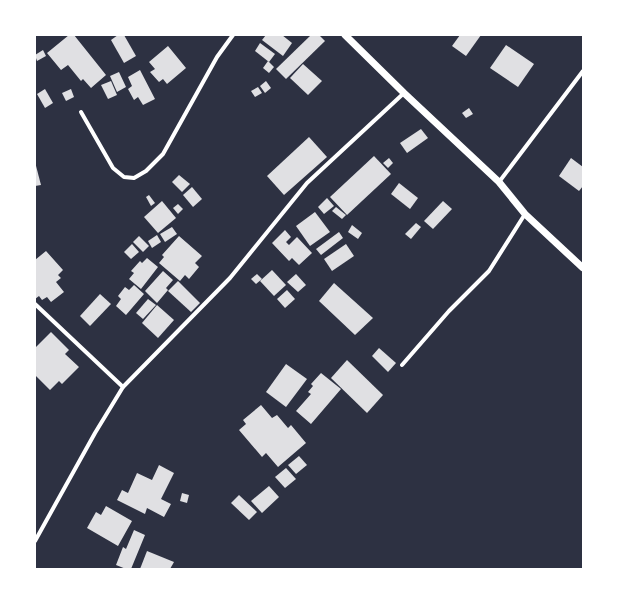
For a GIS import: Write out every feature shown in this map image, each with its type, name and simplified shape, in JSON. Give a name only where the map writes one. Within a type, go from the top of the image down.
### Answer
[{"type":"street","points":[[81,112],[113,168],[124,177],[134,178],[146,171],[163,154],[217,57],[233,35]]},
{"type":"street","points":[[345,35],[404,93],[499,182],[525,214],[583,268]]},
{"type":"street","points":[[499,182],[583,71]]},
{"type":"street","points":[[35,541],[95,433],[124,387],[230,278],[307,183],[404,93]]},
{"type":"street","points":[[402,365],[449,311],[489,271],[525,214]]},
{"type":"street","points":[[35,304],[124,387]]},
{"type":"building","points":[[69,35],[74,35],[106,75],[91,88],[83,79],[81,81],[68,65],[61,70],[47,53]]},
{"type":"building","points":[[118,35],[124,35],[136,56],[124,63],[111,40]]},
{"type":"building","points":[[266,35],[282,35],[292,43],[283,56],[262,40]]},
{"type":"building","points":[[311,35],[319,35],[325,41],[286,79],[276,69]]},
{"type":"building","points":[[460,35],[481,35],[466,56],[452,46]]},
{"type":"building","points":[[260,43],[275,54],[269,62],[255,51]]},
{"type":"building","points":[[506,45],[534,64],[518,87],[490,68]]},
{"type":"building","points":[[168,46],[186,68],[167,84],[163,79],[159,82],[150,72],[155,69],[149,62]]},
{"type":"building","points":[[43,50],[46,56],[37,61],[35,55]]},
{"type":"building","points":[[268,61],[274,67],[269,73],[263,68]]},
{"type":"building","points":[[303,64],[322,81],[308,95],[290,78]]},
{"type":"building","points":[[140,70],[155,99],[143,105],[138,97],[134,100],[128,89],[132,86],[128,77]]},
{"type":"building","points":[[119,72],[126,87],[117,92],[110,76]]},
{"type":"building","points":[[111,81],[117,95],[108,99],[101,85]]},
{"type":"building","points":[[266,81],[271,88],[265,93],[260,86]]},
{"type":"building","points":[[258,87],[262,93],[255,97],[251,91]]},
{"type":"building","points":[[45,89],[53,103],[45,108],[37,94]]},
{"type":"building","points":[[71,89],[74,97],[66,101],[62,93]]},
{"type":"building","points":[[469,108],[473,114],[466,118],[462,113]]},
{"type":"building","points":[[421,129],[428,138],[407,153],[400,143]]},
{"type":"building","points":[[309,137],[327,157],[284,195],[267,176]]},
{"type":"building","points":[[374,156],[391,174],[347,215],[330,197]]},
{"type":"building","points":[[389,158],[393,163],[388,168],[383,163]]},
{"type":"building","points":[[571,158],[583,167],[583,186],[579,191],[559,176]]},
{"type":"building","points":[[35,162],[41,185],[35,186]]},
{"type":"building","points":[[179,175],[190,184],[182,192],[172,182]]},
{"type":"building","points":[[399,183],[418,198],[410,209],[391,194]]},
{"type":"building","points":[[192,187],[202,199],[193,207],[183,195]]},
{"type":"building","points":[[149,195],[155,203],[151,206],[146,197]]},
{"type":"building","points":[[327,198],[334,206],[324,214],[318,207]]},
{"type":"building","points":[[162,201],[176,218],[158,233],[144,217]]},
{"type":"building","points":[[443,201],[452,209],[433,229],[424,221]]},
{"type":"building","points":[[178,204],[183,209],[178,214],[173,208]]},
{"type":"building","points":[[336,207],[346,215],[342,219],[332,211]]},
{"type":"building","points":[[315,212],[330,232],[310,246],[296,226]]},
{"type":"building","points":[[416,223],[421,227],[411,239],[405,234]]},
{"type":"building","points":[[352,225],[362,233],[358,239],[348,232]]},
{"type":"building","points":[[172,227],[177,234],[165,242],[160,234]]},
{"type":"building","points":[[285,230],[291,237],[286,242],[289,245],[297,237],[312,253],[299,265],[292,258],[289,261],[272,243]]},
{"type":"building","points":[[339,232],[343,238],[321,255],[316,249]]},
{"type":"building","points":[[157,235],[161,242],[152,248],[148,241]]},
{"type":"building","points":[[139,236],[149,246],[143,252],[133,242]]},
{"type":"building","points":[[179,236],[202,256],[195,263],[199,267],[189,279],[185,275],[180,281],[159,263],[164,257],[162,255]]},
{"type":"building","points":[[132,244],[139,252],[131,259],[124,252]]},
{"type":"building","points":[[346,244],[354,256],[332,271],[324,259]]},
{"type":"building","points":[[46,251],[63,270],[58,275],[61,278],[56,282],[64,292],[51,302],[47,297],[42,300],[39,296],[35,299],[35,260]]},
{"type":"building","points":[[147,258],[158,267],[141,289],[129,279],[134,273],[131,271],[140,261],[142,263]]},
{"type":"building","points":[[272,270],[286,285],[274,296],[260,281]]},
{"type":"building","points":[[163,271],[173,280],[166,288],[168,290],[157,303],[145,291]]},
{"type":"building","points":[[257,274],[262,279],[256,284],[251,279]]},
{"type":"building","points":[[296,274],[306,285],[298,292],[287,282]]},
{"type":"building","points":[[178,281],[200,303],[191,312],[168,291]]},
{"type":"building","points":[[334,283],[373,318],[355,335],[319,301]]},
{"type":"building","points":[[134,285],[144,294],[126,315],[116,306],[121,299],[118,296],[125,287],[129,290]]},
{"type":"building","points":[[287,290],[295,299],[285,308],[277,299]]},
{"type":"building","points":[[100,294],[111,304],[90,326],[80,316]]},
{"type":"building","points":[[148,299],[156,305],[143,319],[136,313]]},
{"type":"building","points":[[157,305],[174,320],[158,338],[142,323]]},
{"type":"building","points":[[51,332],[69,350],[65,354],[79,367],[62,384],[59,381],[50,390],[35,375],[35,348]]},
{"type":"building","points":[[379,348],[396,363],[388,372],[372,356]]},
{"type":"building","points":[[347,360],[383,395],[367,413],[331,378]]},
{"type":"building","points":[[286,364],[307,379],[286,407],[266,392]]},
{"type":"building","points":[[321,373],[341,389],[311,424],[296,411],[311,394],[308,392],[313,386],[311,384]]},
{"type":"building","points":[[261,405],[272,418],[277,415],[288,428],[291,425],[306,443],[278,467],[266,453],[262,457],[239,430],[246,424],[243,420]]},
{"type":"building","points":[[299,456],[307,465],[296,474],[288,465]]},
{"type":"building","points":[[159,465],[174,473],[161,499],[171,504],[164,517],[147,508],[145,514],[117,500],[122,490],[128,493],[137,473],[152,480]]},
{"type":"building","points":[[286,468],[296,479],[285,488],[275,477]]},
{"type":"building","points":[[269,486],[279,497],[262,513],[251,501]]},
{"type":"building","points":[[182,493],[189,495],[187,503],[180,501]]},
{"type":"building","points":[[239,495],[257,512],[249,520],[231,503]]},
{"type":"building","points":[[106,506],[132,521],[118,546],[87,528],[96,512],[101,515]]},
{"type":"building","points":[[134,530],[145,535],[131,569],[126,569],[116,565],[123,547],[126,549]]},
{"type":"building","points":[[147,551],[174,562],[170,569],[140,569]]}]
